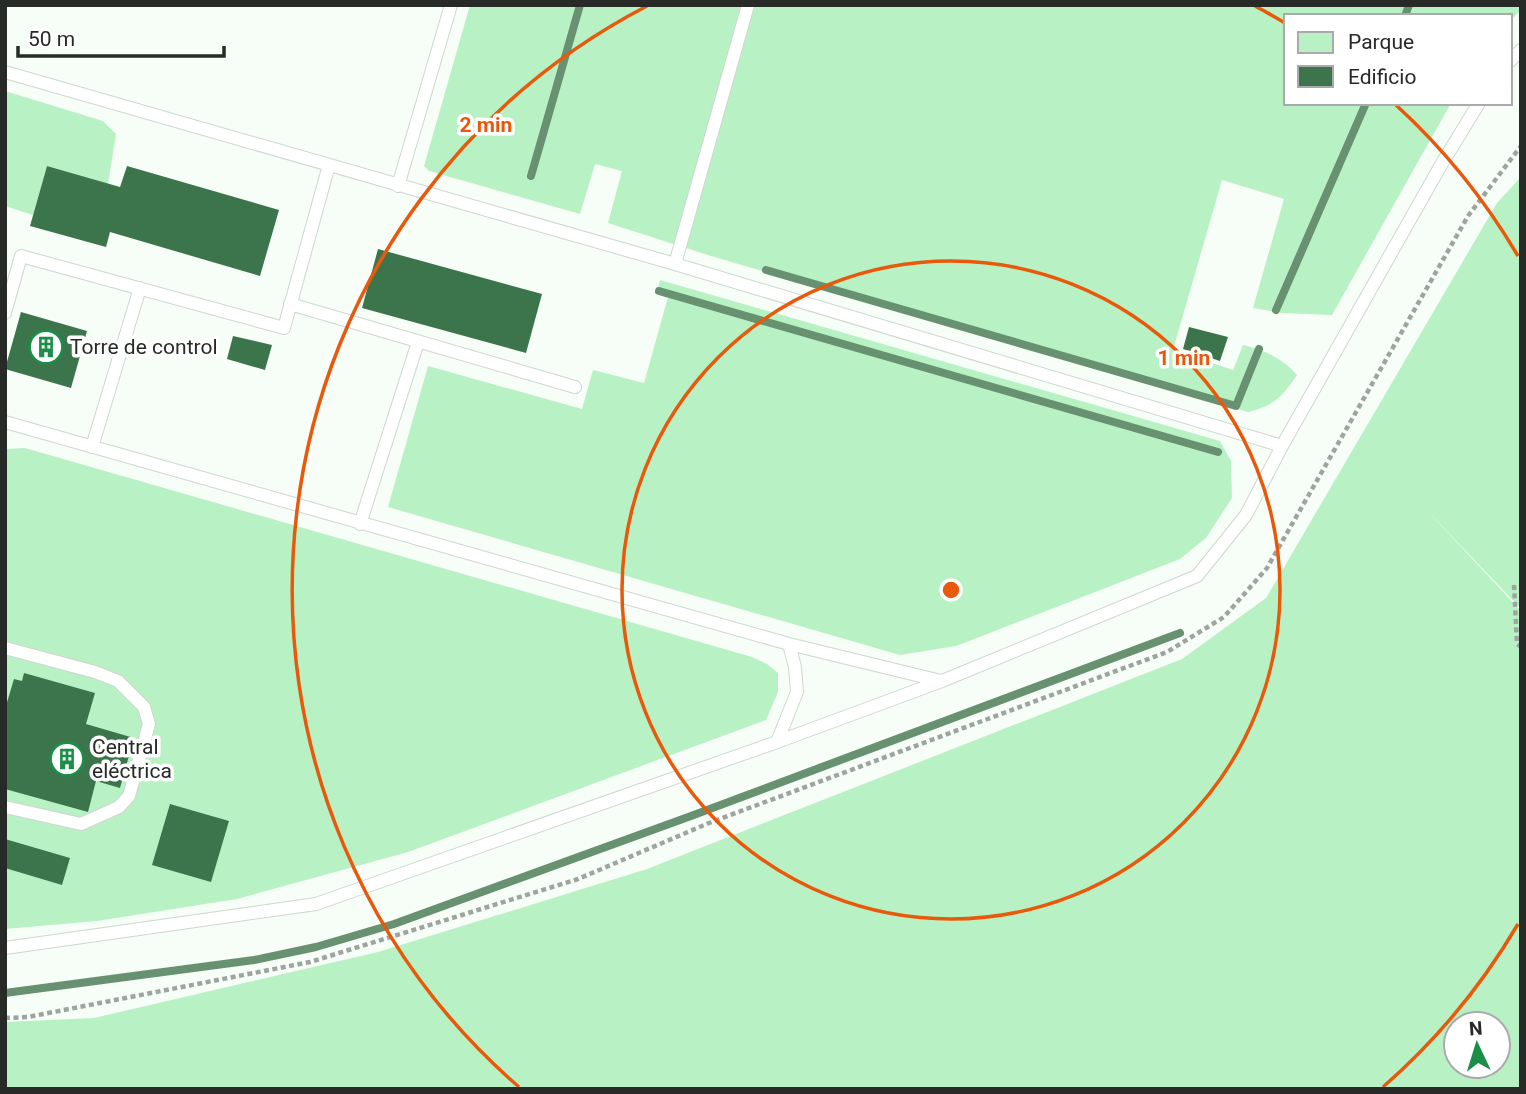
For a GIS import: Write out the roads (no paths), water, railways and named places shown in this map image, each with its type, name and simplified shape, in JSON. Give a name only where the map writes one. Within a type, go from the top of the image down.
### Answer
[{"type":"lane","points":[[398,186],[451,5]]},
{"type":"lane","points":[[675,264],[748,5]]},
{"type":"lane","points":[[5,72],[675,264],[1282,446]]},
{"type":"lane","points":[[5,948],[316,904],[942,681],[1197,576],[1246,514],[1441,165],[1478,105]]},
{"type":"lane","points":[[5,313],[21,256],[284,328],[329,165]]},
{"type":"lane","points":[[92,447],[140,288]]},
{"type":"lane","points":[[290,304],[575,387]]},
{"type":"lane","points":[[360,524],[418,342]]},
{"type":"lane","points":[[5,422],[789,644],[942,681]]},
{"type":"lane","points":[[777,742],[797,692],[795,667],[789,644]]},
{"type":"lane","points":[[5,648],[118,681],[134,694],[144,707],[149,724],[129,796],[119,807],[81,824],[5,807]]},
{"type":"waterway","points":[[531,176],[580,5]]},
{"type":"waterway","points":[[1406,14],[1409,5]]},
{"type":"waterway","points":[[1276,310],[1365,105]]},
{"type":"waterway","points":[[766,270],[1236,406],[1259,349]]},
{"type":"waterway","points":[[659,291],[1218,452]]},
{"type":"waterway","points":[[5,993],[254,960],[316,947],[394,924],[1180,633]]},
{"type":"place","name":"Torre de control","points":[[46,347]]},
{"type":"place","name":"Central eléctrica","points":[[67,759]]}]
